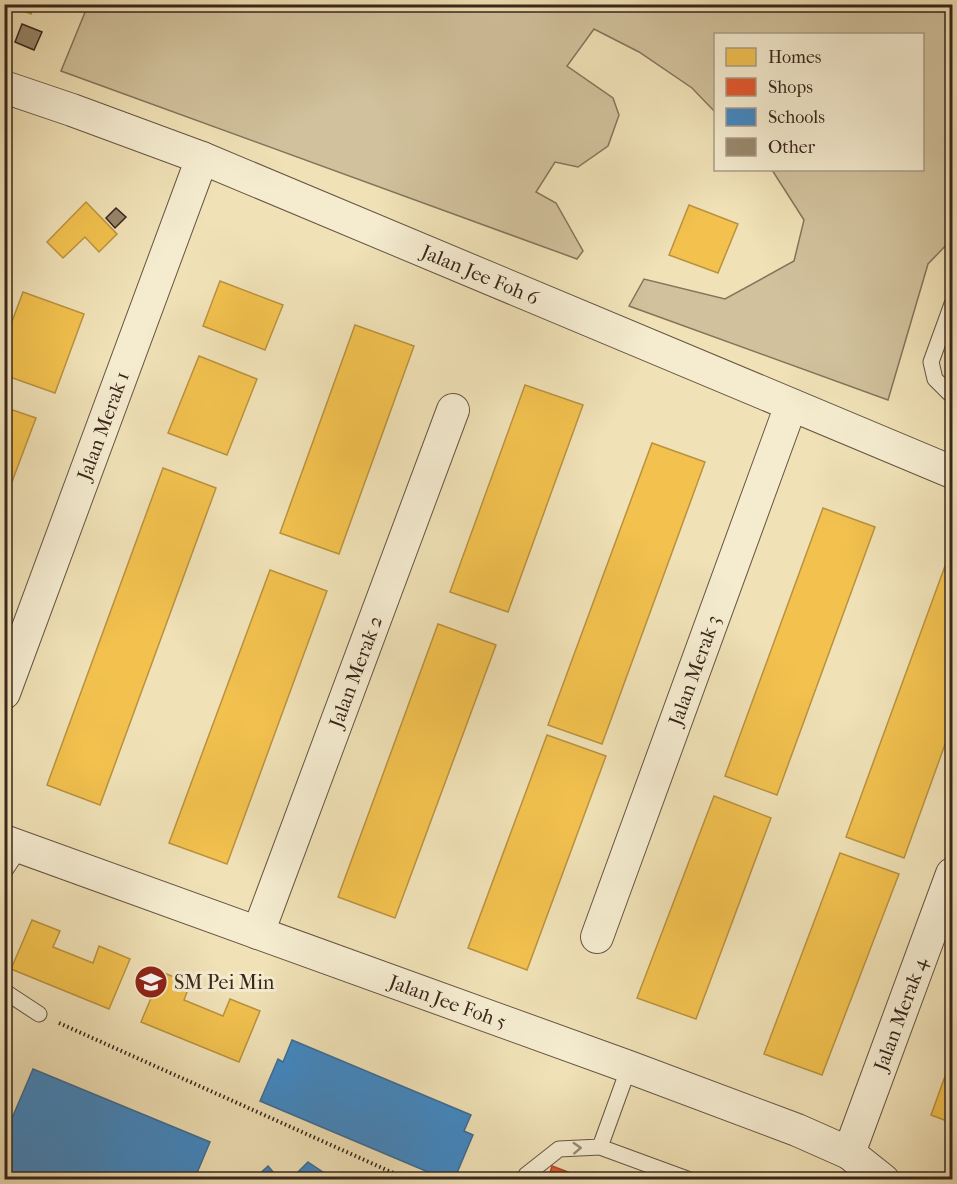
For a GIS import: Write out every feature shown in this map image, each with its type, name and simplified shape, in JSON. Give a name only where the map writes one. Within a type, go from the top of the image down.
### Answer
[{"type":"street","name":"Jalan Jee Foh 6","points":[[4,87],[202,158],[952,472]]},
{"type":"street","name":"Jalan Merak 1","points":[[4,693],[202,158]]},
{"type":"street","name":"Jalan Merak 3","points":[[597,937],[790,405]]},
{"type":"street","name":"Jalan Merak 2","points":[[258,933],[453,411]]},
{"type":"street","name":"Jalan Jee Foh 5","points":[[10,853],[258,933],[629,1067],[797,1130],[849,1153],[883,1179]]},
{"type":"street","name":"Jalan Merak 4","points":[[849,1153],[952,874]]},
{"type":"lane","points":[[952,304],[931,362],[936,379],[952,394]]},
{"type":"lane","points":[[4,991],[39,1014]]},
{"type":"lane","points":[[600,1147],[629,1067]]},
{"type":"lane","points":[[524,1179],[559,1149],[600,1147],[690,1179]]},
{"type":"path","points":[[39,1014],[409,1179]]},
{"type":"shaded area","points":[[88,5],[952,5],[952,239],[928,264],[888,400],[629,306],[644,279],[725,299],[794,261],[804,220],[773,171],[924,171],[924,33],[714,33],[714,111],[692,88],[639,52],[594,29],[567,66],[613,98],[619,115],[608,146],[578,167],[555,162],[536,192],[556,203],[583,251],[577,259],[61,71]]},
{"type":"building: Homes","points":[[7,4],[35,4],[31,14]]},
{"type":"building: Homes","points":[[86,202],[117,234],[99,252],[85,237],[63,258],[47,242]]},
{"type":"building: Homes","points":[[689,205],[738,224],[718,273],[669,255]]},
{"type":"building: Homes","points":[[220,281],[283,305],[265,350],[203,326]]},
{"type":"building: Homes","points":[[23,292],[84,314],[55,393],[4,375],[4,343]]},
{"type":"building: Homes","points":[[355,325],[414,346],[339,554],[280,533]]},
{"type":"building: Homes","points":[[199,356],[257,379],[227,455],[168,433]]},
{"type":"building: Homes","points":[[525,385],[583,405],[508,612],[450,592]]},
{"type":"building: Homes","points":[[4,407],[36,418],[4,503]]},
{"type":"building: Homes","points":[[652,443],[705,462],[602,744],[548,725]]},
{"type":"building: Homes","points":[[163,468],[216,488],[100,805],[47,785]]},
{"type":"building: Homes","points":[[823,508],[875,527],[777,795],[725,776]]},
{"type":"building: Homes","points":[[945,566],[952,569],[952,725],[904,858],[846,837]]},
{"type":"building: Homes","points":[[270,570],[327,591],[227,864],[169,843]]},
{"type":"building: Homes","points":[[438,624],[496,645],[395,918],[338,897]]},
{"type":"building: Homes","points":[[547,735],[606,756],[527,970],[468,948]]},
{"type":"building: Homes","points":[[714,796],[771,818],[696,1019],[637,998]]},
{"type":"building: Homes","points":[[840,853],[899,874],[822,1075],[764,1054]]},
{"type":"building: Homes","points":[[32,920],[60,931],[53,947],[93,963],[99,946],[130,959],[109,1009],[11,969]]},
{"type":"building: Homes","points":[[162,972],[190,984],[184,1000],[223,1016],[230,999],[260,1011],[239,1062],[141,1022]]},
{"type":"building: Homes","points":[[952,1057],[952,1123],[931,1115]]},
{"type":"building: Shops","points":[[552,1166],[589,1180],[548,1180]]},
{"type":"building: Schools","points":[[292,1040],[471,1115],[464,1131],[473,1135],[454,1180],[447,1180],[260,1101],[278,1059],[283,1062]]},
{"type":"building: Schools","points":[[33,1069],[210,1142],[194,1180],[25,1180],[4,1171],[4,1137]]},
{"type":"building: Schools","points":[[308,1162],[332,1178],[334,1180],[290,1180]]},
{"type":"building: Schools","points":[[268,1166],[280,1180],[253,1180]]},
{"type":"building: Other","points":[[22,24],[42,32],[34,50],[15,42]]},
{"type":"building: Other","points":[[116,208],[126,217],[115,228],[106,218]]},
{"type":"place","name":"SM Pei Min","points":[[151,982]]}]
